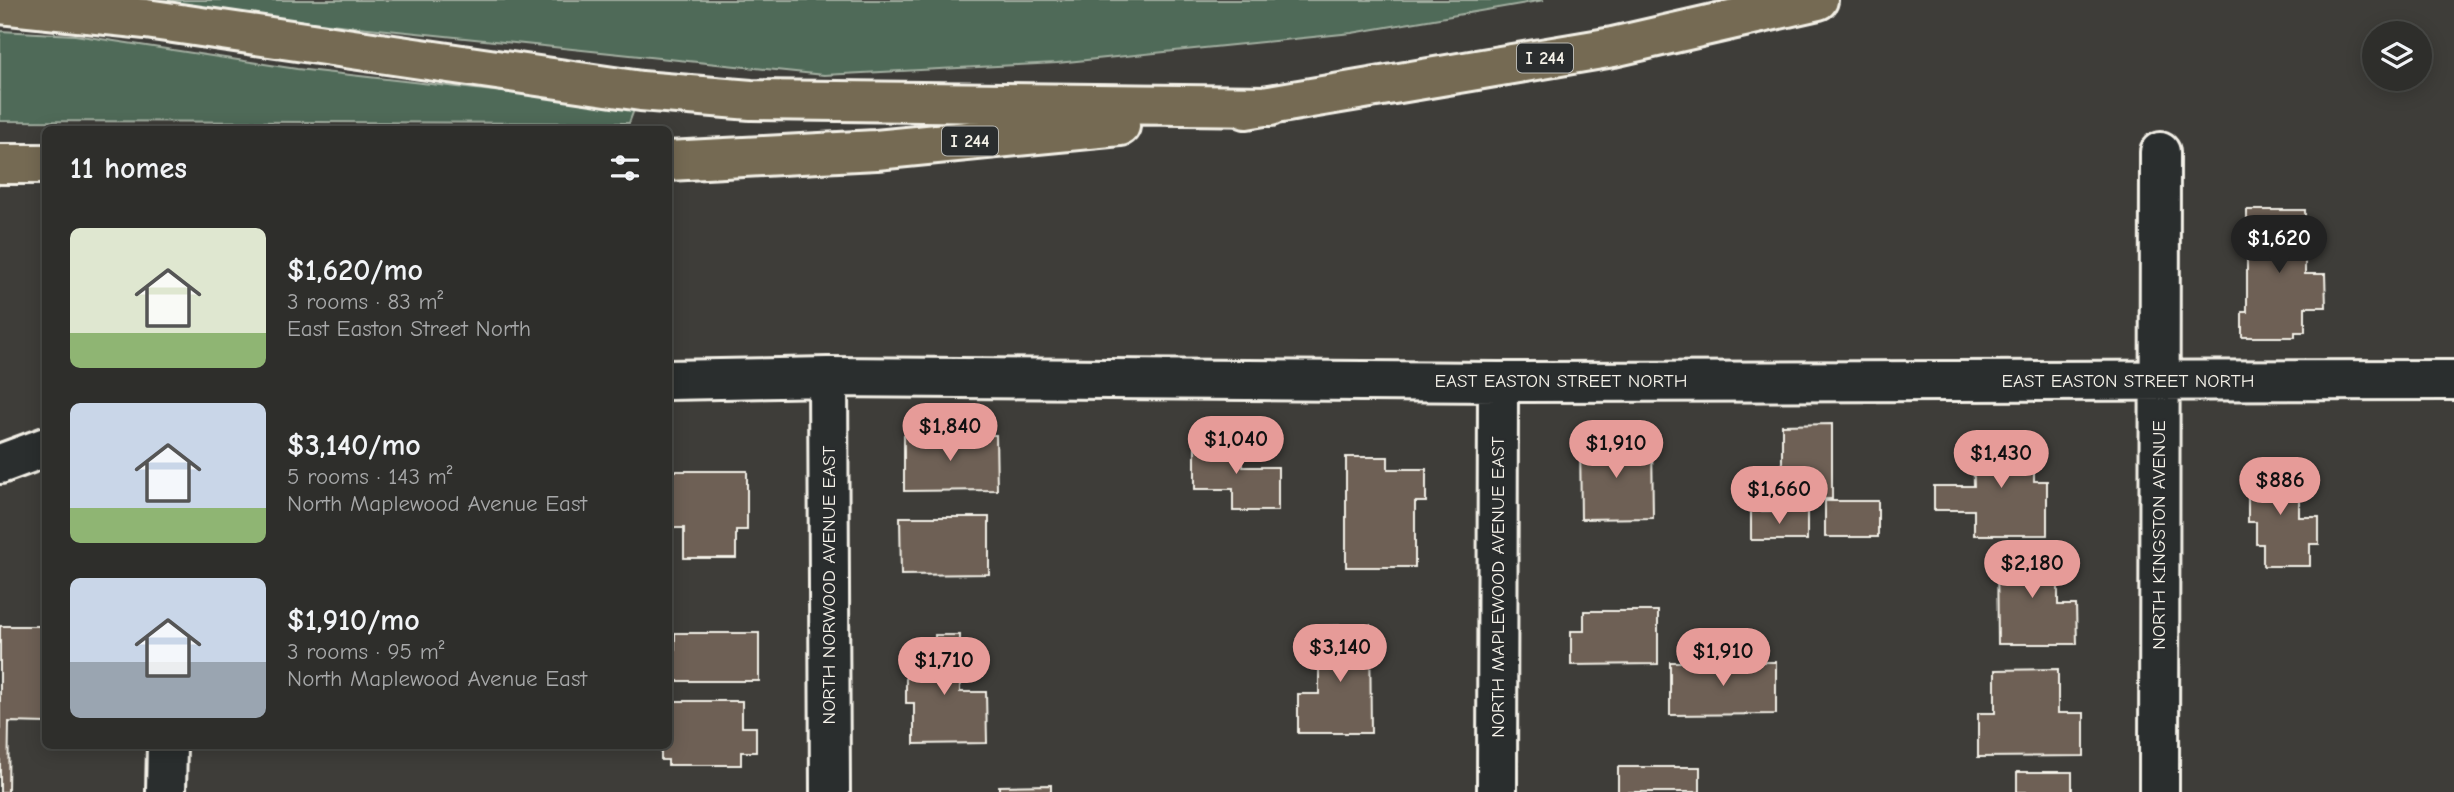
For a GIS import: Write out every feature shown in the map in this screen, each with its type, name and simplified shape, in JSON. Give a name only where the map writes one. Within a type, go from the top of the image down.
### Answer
[{"type":"highway","name":"I 244","points":[[672,161],[876,150],[1113,127],[1270,106],[1613,47],[1818,0]]},
{"type":"highway","points":[[0,4],[146,19],[641,91],[751,100],[1270,106]]},
{"type":"highway","points":[[0,163],[42,164]]},
{"type":"street","name":"NORTH KINGSTON AVENUE","points":[[2159,792],[2160,152]]},
{"type":"street","name":"EAST EASTON STREET NORTH","points":[[672,380],[828,377],[1498,382],[2454,380]]},
{"type":"street","name":"NORTH NORWOOD AVENUE EAST","points":[[828,377],[830,792]]},
{"type":"street","name":"NORTH MAPLEWOOD AVENUE EAST","points":[[1497,792],[1498,382]]},
{"type":"street","points":[[0,464],[42,448]]},
{"type":"street","points":[[166,792],[167,749]]},
{"type":"green space","points":[[147,0],[1544,0],[1352,33],[1057,63],[824,75],[310,22]]},
{"type":"green space","points":[[0,31],[75,35],[297,69],[635,107],[629,123],[0,121]]},
{"type":"building","points":[[2247,210],[2305,210],[2305,274],[2325,274],[2326,307],[2305,307],[2305,332],[2295,332],[2295,337],[2242,337],[2242,312],[2247,312]]},
{"type":"building","points":[[1832,424],[1832,499],[1782,499],[1782,425]]},
{"type":"building","points":[[904,435],[996,435],[997,490],[904,491]]},
{"type":"building","points":[[1211,435],[1227,435],[1227,444],[1243,444],[1243,467],[1278,467],[1278,511],[1233,511],[1233,489],[1195,489],[1195,444],[1212,444]]},
{"type":"building","points":[[1973,438],[2034,438],[2034,481],[2047,481],[2047,535],[1974,535],[1974,510],[1934,510],[1934,486],[1974,486]]},
{"type":"building","points":[[1652,440],[1653,518],[1581,519],[1580,441]]},
{"type":"building","points":[[1346,457],[1388,457],[1388,469],[1426,469],[1426,502],[1415,502],[1415,567],[1346,567]]},
{"type":"building","points":[[2248,468],[2299,468],[2299,517],[2319,517],[2319,544],[2310,544],[2310,566],[2263,566],[2263,544],[2256,544],[2256,522],[2248,522]]},
{"type":"building","points":[[672,471],[747,471],[747,530],[736,530],[736,558],[684,558],[684,528],[672,528]]},
{"type":"building","points":[[1825,501],[1878,501],[1878,537],[1825,537]]},
{"type":"building","points":[[1751,511],[1807,511],[1807,540],[1751,540]]},
{"type":"building","points":[[900,517],[989,517],[989,574],[901,575]]},
{"type":"building","points":[[2058,549],[2058,605],[2076,605],[2077,644],[1998,644],[1997,550]]},
{"type":"building","points":[[1584,611],[1658,611],[1658,664],[1571,665],[1571,631],[1584,631]]},
{"type":"building","points":[[1370,625],[1371,733],[1298,733],[1298,694],[1319,694],[1319,626]]},
{"type":"building","points":[[0,626],[42,626],[42,723],[9,722],[8,792],[0,792]]},
{"type":"building","points":[[675,633],[759,633],[759,681],[675,681]]},
{"type":"building","points":[[935,635],[960,635],[960,692],[986,692],[987,743],[914,744],[914,703],[906,703],[906,651],[935,651]]},
{"type":"building","points":[[1670,662],[1776,662],[1776,714],[1670,715]]},
{"type":"building","points":[[2058,669],[2058,713],[2084,713],[2084,756],[1978,757],[1978,713],[1995,713],[1995,670]]},
{"type":"building","points":[[672,701],[742,701],[742,727],[756,727],[756,752],[741,752],[741,765],[668,765],[668,760],[661,760],[661,749],[672,749]]},
{"type":"building","points":[[1618,767],[1700,767],[1700,792],[1618,792]]},
{"type":"building","points":[[2017,772],[2072,772],[2072,792],[2017,792]]},
{"type":"building","points":[[1051,785],[1051,792],[999,792],[999,786]]}]
